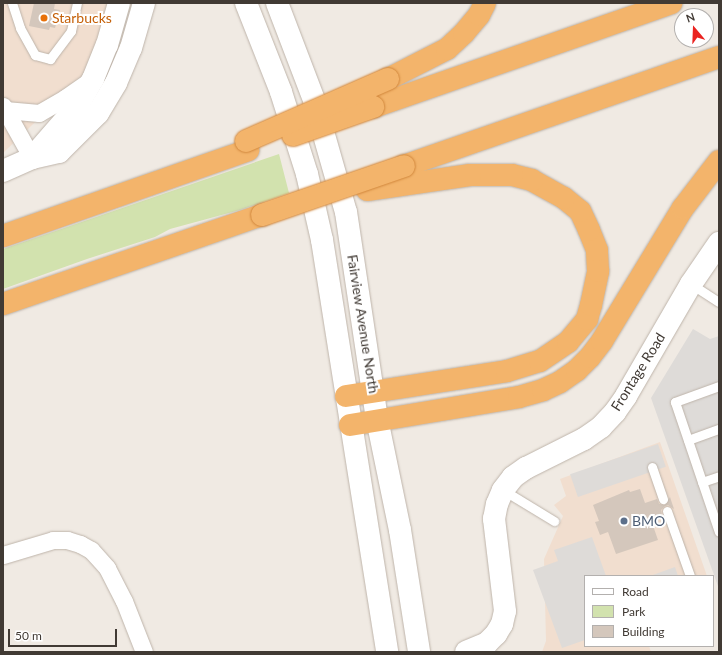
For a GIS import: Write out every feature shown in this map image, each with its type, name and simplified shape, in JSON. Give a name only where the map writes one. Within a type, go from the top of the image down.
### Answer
[{"type":"highway","points":[[247,146],[388,79],[447,49],[464,33],[479,15],[485,3]]},
{"type":"highway","points":[[3,236],[128,192],[247,146],[373,107],[671,3]]},
{"type":"highway","points":[[3,304],[339,188],[367,190],[719,57]]},
{"type":"highway","points":[[350,425],[519,397],[542,390],[560,382],[577,370],[590,357],[602,341],[683,208],[719,161]]},
{"type":"highway","points":[[346,396],[526,367],[540,361],[568,342],[587,319],[596,285],[598,271],[597,250],[580,212],[564,198],[549,188],[532,180],[512,175],[495,173],[462,176],[406,176]]},
{"type":"street","points":[[32,158],[78,104],[93,79],[107,45],[119,3]]},
{"type":"street","points":[[3,171],[32,158],[59,152],[98,113],[116,83],[131,48],[144,3]]},
{"type":"street","name":"Fairview Avenue North","points":[[246,3],[281,92],[307,174],[330,285],[350,425],[387,652]]},
{"type":"street","name":"Fairview Avenue North","points":[[277,3],[314,100],[345,207],[377,420],[400,530],[419,652]]},
{"type":"street","points":[[4,108],[39,113],[93,79]]},
{"type":"street","points":[[4,108],[32,158]]},
{"type":"street","name":"Frontage Road","points":[[466,652],[476,649],[492,638],[502,624],[505,611],[494,519],[497,504],[503,490],[513,477],[526,468],[584,439],[601,427],[615,412],[626,396],[691,284],[719,243]]},
{"type":"street","points":[[3,555],[53,540],[67,540],[80,544],[91,550],[107,568],[124,601],[144,652]]},
{"type":"lane","points":[[12,3],[20,28],[35,55],[50,59],[71,31],[77,3]]},
{"type":"lane","points":[[691,284],[719,302]]},
{"type":"lane","points":[[718,526],[675,402],[719,386]]},
{"type":"lane","points":[[688,440],[719,429]]},
{"type":"lane","points":[[652,467],[663,499]]},
{"type":"lane","points":[[702,482],[719,476]]},
{"type":"lane","points":[[503,490],[554,521]]},
{"type":"lane","points":[[667,511],[690,575]]},
{"type":"shaded area","points":[[3,3],[111,3],[85,74],[3,153]]},
{"type":"shaded area","points":[[693,329],[710,339],[719,336],[719,589],[651,398]]},
{"type":"shaded area","points":[[660,442],[707,575],[584,575],[584,647],[649,647],[651,652],[542,652],[546,641],[544,559],[563,516],[554,505],[566,496],[560,479]]},
{"type":"shaded area","points":[[658,444],[666,467],[578,497],[570,474]]},
{"type":"shaded area","points":[[592,537],[606,575],[584,575],[584,640],[562,648],[533,570],[558,561],[554,550]]},
{"type":"shaded area","points":[[675,567],[678,575],[653,575]]},
{"type":"green space","points":[[279,154],[289,193],[240,210],[170,229],[155,237],[3,289],[3,249]]},
{"type":"building","name":"Starbucks","points":[[34,3],[55,3],[54,9],[60,10],[55,28],[50,27],[49,30],[29,26]]},
{"type":"building","name":"BMO","points":[[640,489],[645,503],[657,499],[659,504],[665,505],[670,497],[674,509],[668,505],[665,506],[661,510],[662,516],[651,520],[658,540],[616,554],[608,532],[600,535],[595,522],[599,521],[593,505],[629,490],[630,492]]},
{"type":"place","name":"Starbucks","points":[[44,18]]},
{"type":"place","name":"BMO","points":[[624,521]]}]
